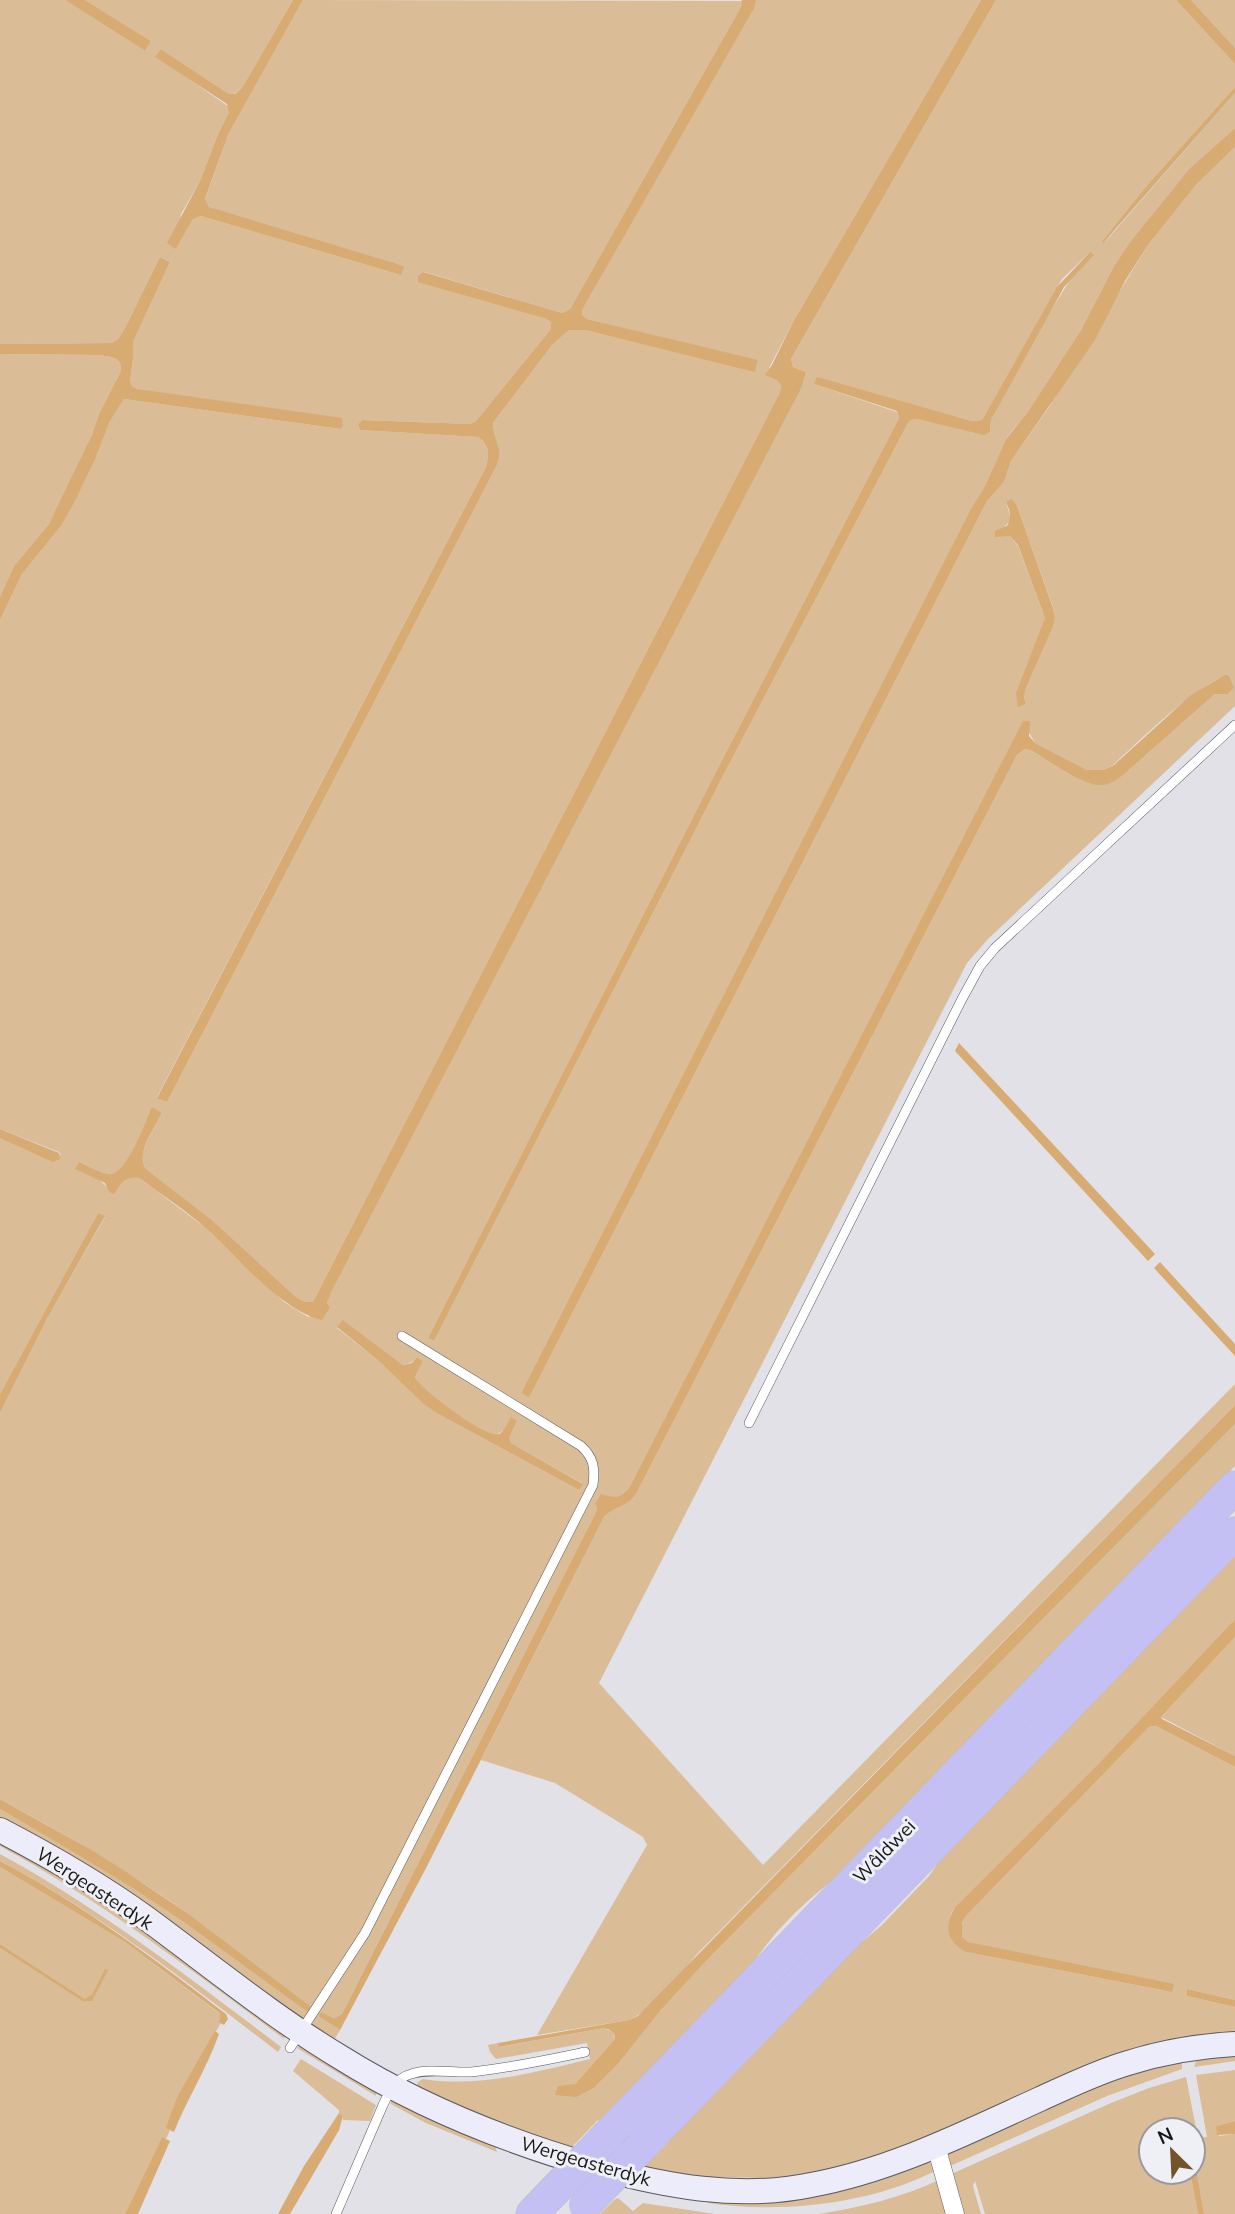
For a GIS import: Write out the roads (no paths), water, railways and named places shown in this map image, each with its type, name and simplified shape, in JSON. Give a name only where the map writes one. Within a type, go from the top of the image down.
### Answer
[{"type":"highway","name":"Wâldwei","points":[[532,2214],[1235,1487]]},
{"type":"highway","name":"Wâldwei","points":[[581,2209],[1235,1533]]},
{"type":"street","name":"Wergeasterdyk","points":[[0,1830],[122,1902],[296,2040],[484,2131],[558,2156],[642,2179],[713,2190],[757,2192],[806,2186],[882,2168],[1096,2074],[1127,2063],[1186,2049],[1235,2044]]},
{"type":"street","points":[[936,2146],[954,2214]]},
{"type":"lane","points":[[749,1423],[980,967],[995,948],[1235,725]]},
{"type":"lane","points":[[296,2040],[365,1933],[593,1485],[593,1462],[581,1447],[402,1336]]},
{"type":"lane","points":[[336,2214],[370,2132],[391,2088],[400,2079],[426,2071],[482,2071],[585,2052]]}]
